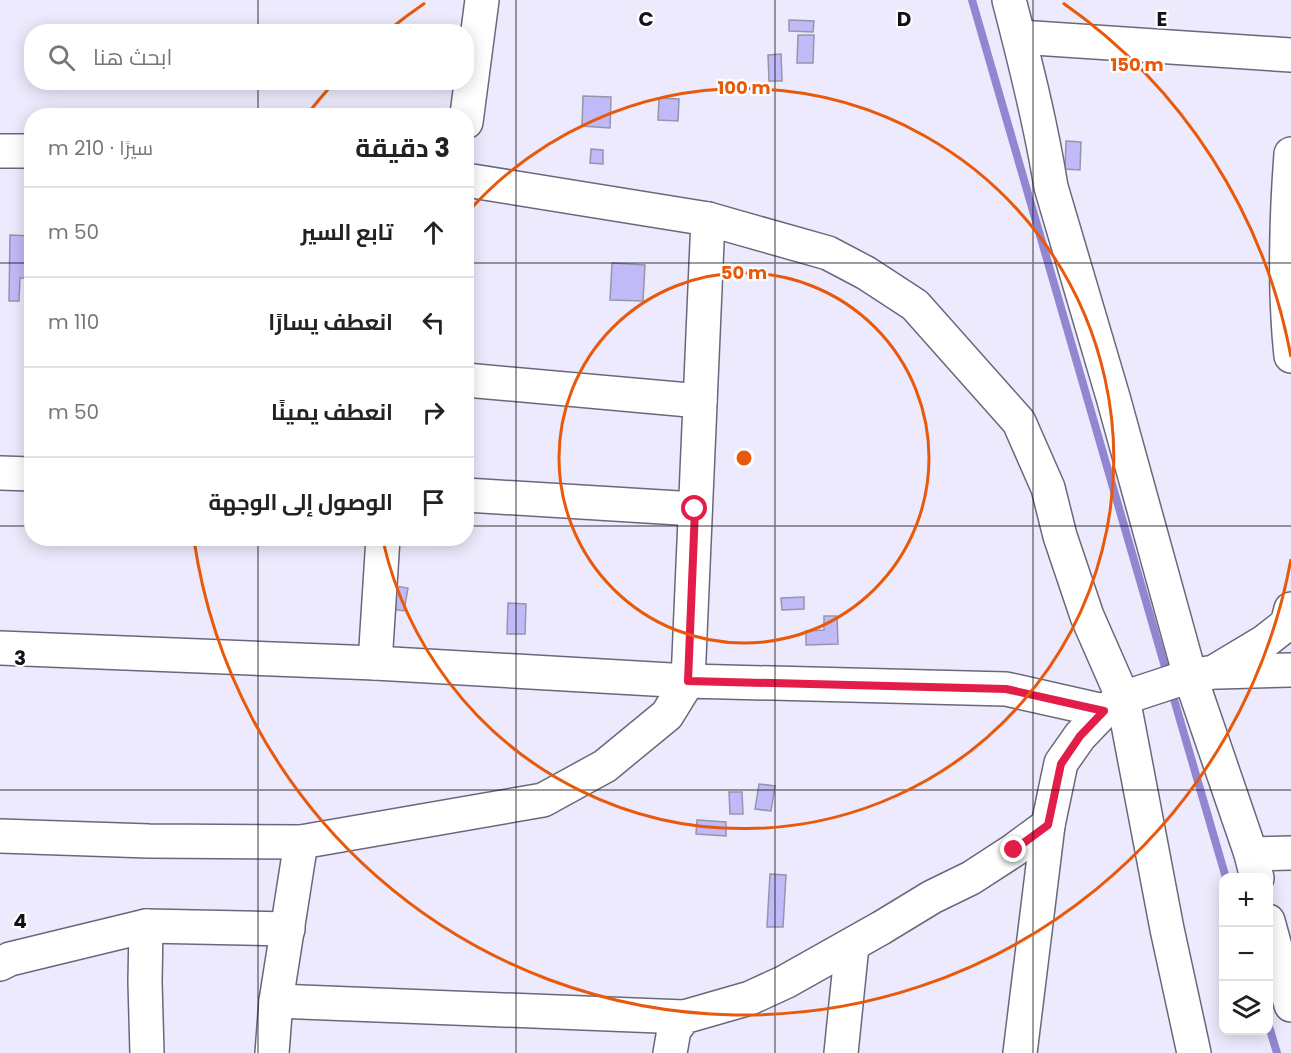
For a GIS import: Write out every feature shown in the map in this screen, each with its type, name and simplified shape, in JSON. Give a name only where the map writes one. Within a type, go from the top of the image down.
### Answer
[{"type":"street","points":[[474,61],[482,0]]},
{"type":"street","points":[[1009,0],[1052,187],[1113,397],[1202,674],[1254,866],[1291,853]]},
{"type":"street","points":[[1019,38],[1291,55]]},
{"type":"street","points":[[468,108],[470,90]]},
{"type":"street","points":[[0,152],[24,151]]},
{"type":"street","points":[[1291,154],[1289,219],[1291,356]]},
{"type":"street","points":[[474,181],[708,219],[828,253],[866,273],[915,305],[1019,422],[1048,488],[1060,536],[1114,704],[1194,1053]]},
{"type":"street","points":[[0,836],[149,841],[301,842],[543,800],[604,766],[666,716],[688,681],[708,219]]},
{"type":"street","points":[[474,381],[700,402]]},
{"type":"street","points":[[0,473],[24,474]]},
{"type":"street","points":[[474,495],[695,509]]},
{"type":"street","points":[[375,663],[382,546]]},
{"type":"street","points":[[1020,1053],[1048,825],[1061,764],[1080,736],[1114,704],[1202,674],[1264,642],[1287,624],[1291,609]]},
{"type":"street","points":[[0,648],[375,663],[688,681],[1006,689],[1114,704]]},
{"type":"street","points":[[1202,674],[1291,670]]},
{"type":"street","points":[[276,1001],[684,1017],[750,998],[785,982],[932,897],[971,878],[1048,825]]},
{"type":"street","points":[[272,1053],[276,1001],[301,842]]},
{"type":"street","points":[[0,964],[10,959],[146,926],[288,929]]},
{"type":"street","points":[[146,926],[147,1053]]},
{"type":"street","points":[[1271,927],[1289,987]]},
{"type":"street","points":[[841,1053],[852,945]]},
{"type":"street","points":[[670,1053],[674,1030],[684,1017]]},
{"type":"building","points":[[789,20],[814,21],[813,32],[789,31]]},
{"type":"building","points":[[798,35],[814,35],[813,63],[797,63]]},
{"type":"building","points":[[781,54],[782,81],[769,81],[768,55]]},
{"type":"building","points":[[583,96],[611,97],[610,128],[582,126]]},
{"type":"building","points":[[659,98],[679,99],[678,121],[658,120]]},
{"type":"building","points":[[1066,141],[1081,142],[1080,170],[1065,169]]},
{"type":"building","points":[[591,149],[603,150],[603,164],[590,163]]},
{"type":"building","points":[[10,235],[24,236],[24,278],[20,278],[19,301],[9,301]]},
{"type":"building","points":[[612,263],[645,265],[643,301],[610,300]]},
{"type":"building","points":[[395,586],[408,588],[404,611],[392,609]]},
{"type":"building","points":[[804,597],[804,609],[782,610],[781,598]]},
{"type":"building","points":[[508,603],[526,604],[525,634],[507,634]]},
{"type":"building","points":[[824,616],[837,616],[838,644],[806,645],[806,631],[824,630]]},
{"type":"building","points":[[759,784],[775,786],[771,811],[755,809]]},
{"type":"building","points":[[729,792],[742,792],[743,814],[730,814]]},
{"type":"building","points":[[697,820],[726,822],[726,836],[696,834]]},
{"type":"building","points":[[770,874],[786,875],[783,927],[767,927]]},
{"type":"waterway","points":[[972,0],[1167,674]]},
{"type":"waterway","points":[[1171,689],[1225,873]]},
{"type":"waterway","points":[[1272,1035],[1277,1053]]},
{"type":"route","points":[[695,509],[688,681],[1006,689],[1104,711],[1080,736],[1061,764],[1048,825],[1014,850]]}]
